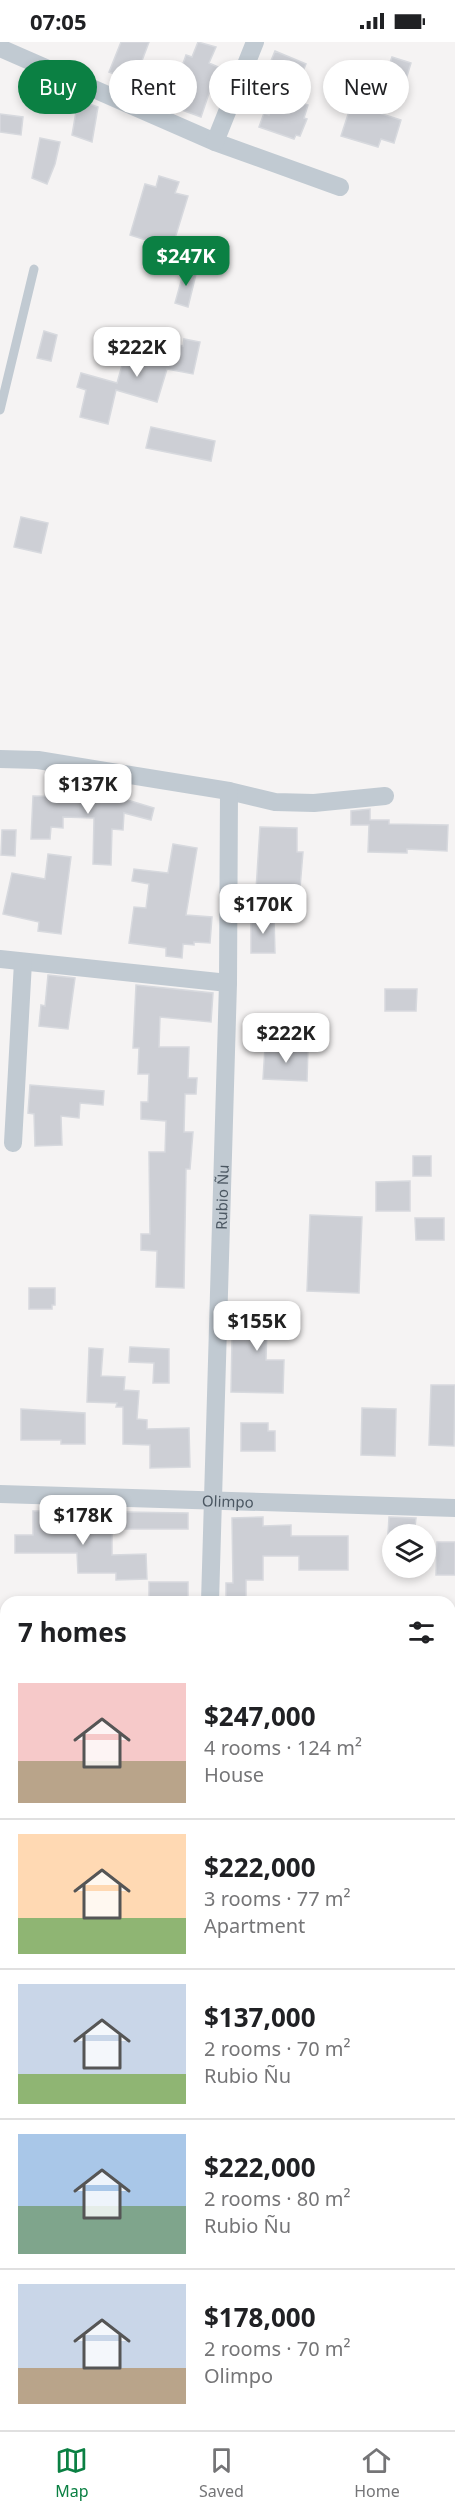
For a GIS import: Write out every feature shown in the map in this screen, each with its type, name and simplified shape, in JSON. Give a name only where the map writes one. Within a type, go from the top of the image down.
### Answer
[{"type":"street","points":[[215,142],[255,42]]},
{"type":"street","points":[[0,48],[215,142],[340,187]]},
{"type":"street","points":[[0,759],[38,760],[229,791],[275,801],[314,803],[385,796]]},
{"type":"street","name":"Rubio Ñu","points":[[210,1596],[228,983],[229,791]]},
{"type":"street","points":[[0,959],[228,983]]},
{"type":"street","points":[[14,1143],[23,962]]},
{"type":"street","name":"Olimpo","points":[[0,1494],[455,1508]]},
{"type":"lane","points":[[0,410],[34,269]]},
{"type":"building","points":[[121,42],[149,42],[142,60],[114,60]]},
{"type":"building","points":[[198,42],[216,47],[209,60],[209,93],[201,117],[193,114],[197,114],[197,60],[184,60],[186,55],[192,57]]},
{"type":"building","points":[[275,51],[296,60],[271,60]]},
{"type":"building","points":[[0,114],[23,117],[21,135],[0,132]]},
{"type":"building","points":[[76,114],[97,114],[92,142],[72,135]]},
{"type":"building","points":[[264,114],[305,114],[304,118],[307,119],[300,136],[296,135],[294,139],[259,127]]},
{"type":"building","points":[[348,114],[382,114],[401,120],[394,143],[381,139],[378,147],[341,136]]},
{"type":"building","points":[[40,138],[60,142],[47,184],[32,178]]},
{"type":"building","points":[[159,176],[179,182],[175,193],[188,196],[172,248],[130,235],[145,184],[156,187]]},
{"type":"building","points":[[185,267],[197,270],[188,307],[175,303]]},
{"type":"building","points":[[44,331],[57,335],[51,361],[37,358]]},
{"type":"building","points":[[153,338],[183,346],[184,339],[200,342],[193,374],[167,369],[157,402],[116,390],[108,424],[80,417],[86,390],[77,387],[81,373],[117,383],[125,355],[147,361]]},
{"type":"building","points":[[151,427],[215,441],[211,461],[146,448]]},
{"type":"building","points":[[21,517],[48,523],[41,553],[14,547]]},
{"type":"building","points":[[95,783],[124,785],[124,799],[154,808],[151,820],[124,813],[123,830],[112,829],[111,865],[93,864],[94,818],[63,817],[63,828],[51,827],[50,839],[31,839],[33,796],[74,797],[74,789],[94,789]]},
{"type":"building","points":[[370,809],[370,820],[389,820],[389,824],[448,825],[447,851],[407,849],[407,853],[368,852],[369,825],[351,825],[351,811]]},
{"type":"building","points":[[260,827],[297,828],[297,852],[303,852],[300,888],[289,887],[288,891],[256,890]]},
{"type":"building","points":[[2,830],[16,830],[15,856],[1,855]]},
{"type":"building","points":[[173,844],[197,848],[186,915],[212,917],[210,943],[183,944],[182,958],[166,956],[166,948],[129,943],[134,907],[146,908],[149,884],[132,881],[134,869],[168,873]]},
{"type":"building","points":[[48,854],[71,857],[61,934],[38,931],[39,922],[3,914],[12,873],[45,879]]},
{"type":"building","points":[[251,917],[274,917],[275,953],[251,953]]},
{"type":"building","points":[[48,975],[75,978],[68,1029],[39,1026],[41,1005],[45,1006]]},
{"type":"building","points":[[136,985],[213,993],[211,1022],[160,1017],[159,1047],[189,1047],[188,1078],[197,1078],[196,1094],[185,1094],[184,1132],[193,1132],[190,1169],[186,1169],[184,1288],[156,1287],[157,1251],[141,1250],[141,1234],[150,1234],[149,1152],[165,1152],[166,1121],[141,1119],[141,1102],[148,1102],[149,1074],[138,1074],[139,1048],[133,1048]]},
{"type":"building","points":[[385,989],[417,989],[416,1011],[385,1011]]},
{"type":"building","points":[[265,1047],[308,1048],[307,1081],[263,1079]]},
{"type":"building","points":[[30,1085],[104,1091],[103,1105],[80,1103],[79,1118],[61,1116],[62,1145],[35,1146],[34,1114],[28,1113]]},
{"type":"building","points":[[413,1156],[431,1156],[431,1176],[413,1176]]},
{"type":"building","points":[[410,1181],[410,1211],[376,1211],[376,1182]]},
{"type":"building","points":[[310,1215],[362,1217],[359,1293],[307,1291]]},
{"type":"building","points":[[415,1218],[444,1218],[444,1240],[416,1240]]},
{"type":"building","points":[[29,1288],[55,1288],[55,1305],[52,1305],[52,1309],[29,1309]]},
{"type":"building","points":[[244,1303],[285,1304],[285,1326],[267,1326],[266,1360],[284,1360],[283,1393],[231,1392],[232,1339],[243,1339]]},
{"type":"building","points":[[130,1347],[169,1349],[169,1383],[153,1383],[154,1363],[129,1362]]},
{"type":"building","points":[[89,1348],[103,1349],[101,1376],[125,1377],[124,1390],[139,1391],[137,1419],[147,1420],[147,1429],[189,1428],[190,1467],[150,1468],[150,1445],[123,1444],[123,1407],[116,1407],[117,1403],[87,1402]]},
{"type":"building","points":[[431,1385],[455,1385],[454,1446],[429,1445]]},
{"type":"building","points":[[362,1408],[396,1409],[395,1456],[361,1455]]},
{"type":"building","points":[[21,1409],[85,1413],[85,1444],[61,1444],[61,1440],[21,1440]]},
{"type":"building","points":[[241,1423],[268,1423],[268,1431],[275,1431],[275,1451],[241,1451]]},
{"type":"building","points":[[33,1511],[46,1511],[46,1525],[77,1525],[77,1518],[112,1518],[112,1555],[146,1554],[147,1579],[116,1580],[116,1573],[78,1573],[77,1553],[15,1553],[15,1535],[33,1535]]},
{"type":"building","points":[[125,1512],[188,1513],[188,1529],[125,1529]]},
{"type":"building","points":[[263,1517],[263,1526],[291,1525],[291,1536],[348,1536],[348,1570],[299,1570],[299,1556],[263,1556],[263,1580],[246,1580],[246,1596],[226,1596],[226,1583],[233,1583],[232,1518]]},
{"type":"building","points":[[389,1517],[416,1518],[415,1524],[389,1524]]},
{"type":"building","points":[[437,1542],[455,1542],[455,1575],[436,1575]]},
{"type":"building","points":[[149,1582],[188,1582],[188,1596],[149,1596]]}]
